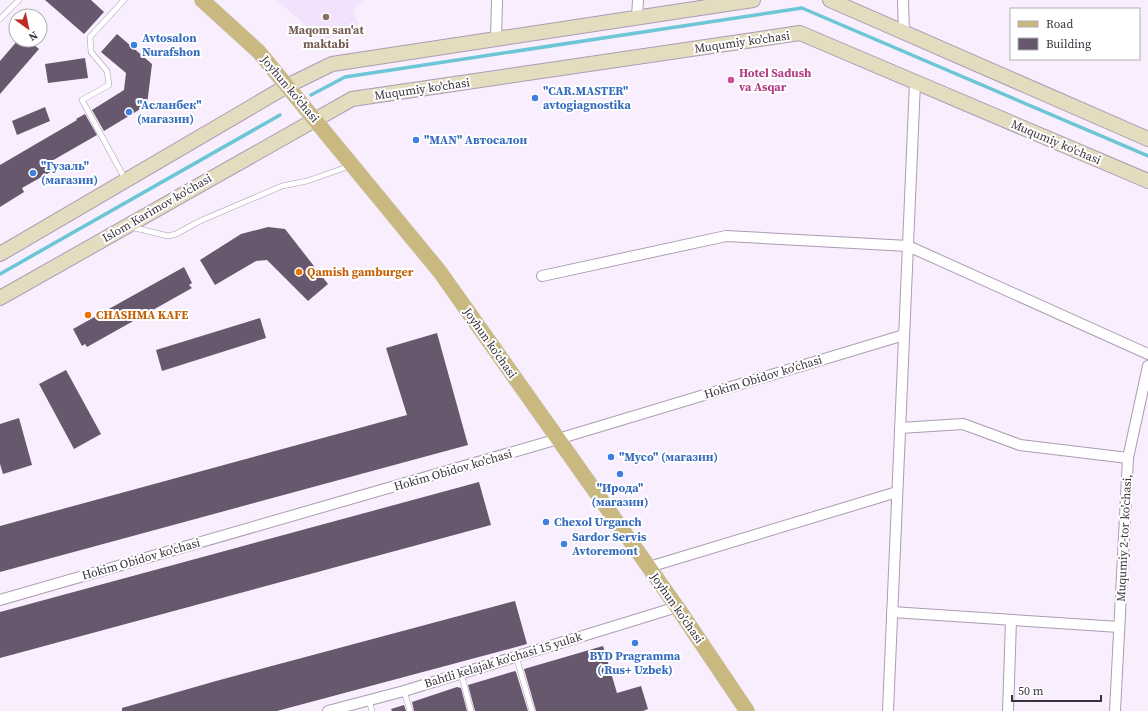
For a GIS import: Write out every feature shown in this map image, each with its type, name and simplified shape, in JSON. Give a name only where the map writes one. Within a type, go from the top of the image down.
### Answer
[{"type":"main road","name":"Joyhun ko'chasi","points":[[202,0],[259,52],[440,272],[677,607],[746,711]]},
{"type":"main road","points":[[0,254],[287,86],[332,64],[753,0]]},
{"type":"main road","points":[[830,0],[1148,139]]},
{"type":"main road","name":"Muqumiy ko'chasi","points":[[315,119],[352,99],[800,34],[1148,181]]},
{"type":"main road","name":"Islom Karimov ko'chasi","points":[[0,298],[315,119]]},
{"type":"street","points":[[496,39],[497,0]]},
{"type":"street","points":[[637,18],[638,0]]},
{"type":"street","points":[[903,0],[904,32]]},
{"type":"street","points":[[888,711],[915,82]]},
{"type":"street","points":[[542,276],[726,236],[908,246],[1148,354]]},
{"type":"street","name":"Hokim Obidov ko'chasi","points":[[0,600],[558,439],[904,335]]},
{"type":"street","name":"Muqumiy 2-tor ko'chasi,","points":[[1115,711],[1128,458],[1148,366]]},
{"type":"street","points":[[900,428],[963,424],[1020,445],[1128,458]]},
{"type":"street","points":[[648,567],[897,492]]},
{"type":"street","name":"Bahtli kelajak ko'chasi 15 yulak","points":[[328,711],[404,690],[677,607]]},
{"type":"street","points":[[892,612],[1120,627]]},
{"type":"street","points":[[1008,711],[1011,620]]},
{"type":"lane","points":[[0,19],[19,0]]},
{"type":"lane","points":[[124,0],[90,37],[91,52],[107,71],[109,85],[82,100],[127,181]]},
{"type":"lane","points":[[126,226],[168,236],[176,234],[200,221],[282,186],[307,181],[353,165]]},
{"type":"lane","points":[[516,656],[532,711]]},
{"type":"lane","points":[[461,673],[471,711]]},
{"type":"lane","points":[[404,690],[410,711]]},
{"type":"lane","points":[[369,700],[372,711]]},
{"type":"shaded area","name":"Maqom san'at maktabi","points":[[277,0],[364,0],[353,10],[359,24],[323,41]]},
{"type":"building","points":[[45,0],[91,0],[104,12],[84,34]]},
{"type":"building","points":[[117,34],[152,64],[147,105],[104,131],[92,110],[124,90],[126,73],[101,52]]},
{"type":"building","points":[[11,48],[39,49],[0,94],[0,61]]},
{"type":"building","points":[[85,58],[88,78],[48,83],[45,64]]},
{"type":"building","points":[[45,107],[50,121],[17,135],[12,121]]},
{"type":"building","points":[[85,114],[97,135],[50,162],[54,170],[22,188],[24,192],[0,207],[0,165]]},
{"type":"building","name":"Qamish gamburger","points":[[268,227],[285,229],[328,284],[308,301],[267,260],[256,261],[215,285],[200,260],[241,234]]},
{"type":"building","points":[[184,267],[192,283],[189,285],[192,288],[87,347],[85,344],[82,346],[73,329]]},
{"type":"building","points":[[260,318],[266,338],[162,371],[156,350]]},
{"type":"building","points":[[437,333],[468,445],[0,572],[0,526],[407,415],[386,348]]},
{"type":"building","points":[[66,370],[101,434],[74,449],[39,384]]},
{"type":"building","points":[[19,418],[32,465],[3,474],[0,464],[0,424]]},
{"type":"building","points":[[479,482],[491,525],[0,658],[0,612]]},
{"type":"building","points":[[515,601],[527,644],[277,711],[122,711],[122,708],[216,681]]},
{"type":"building","points":[[603,646],[617,693],[641,686],[648,709],[643,711],[536,711],[524,669]]},
{"type":"building","points":[[515,671],[528,711],[475,711],[468,685]]},
{"type":"building","points":[[457,687],[461,688],[467,711],[414,711],[412,702]]},
{"type":"building","points":[[404,705],[406,711],[392,711],[391,709]]},
{"type":"waterway","points":[[311,95],[345,77],[802,8],[1148,156]]},
{"type":"waterway","points":[[0,274],[280,115]]},
{"type":"place","name":"Maqom san'at maktabi","points":[[326,17]]},
{"type":"place","name":"Avtosalon Nurafshon","points":[[134,45]]},
{"type":"place","name":"Hotel Sadush va Asqar","points":[[731,80]]},
{"type":"place","name":"\"CAR.MASTER\" avtogiagnostika","points":[[535,98]]},
{"type":"place","name":"\"Асланбек\" (магазин)","points":[[129,112]]},
{"type":"place","name":"\"MAN\" Автосалон","points":[[416,140]]},
{"type":"place","name":"\"Гузаль\" (магазин)","points":[[33,173]]},
{"type":"place","name":"Qamish gamburger","points":[[299,272]]},
{"type":"place","name":"CHASHMA KAFE","points":[[88,315]]},
{"type":"place","name":"\"Мусо\" (магазин)","points":[[611,457]]},
{"type":"place","name":"\"Ирода\" (магазин)","points":[[620,474]]},
{"type":"place","name":"Chexol Urganch","points":[[546,522]]},
{"type":"place","name":"Sardor Servis Avtoremont","points":[[564,544]]},
{"type":"place","name":"BYD Pragramma ( Rus+ Uzbek)","points":[[635,643]]}]
